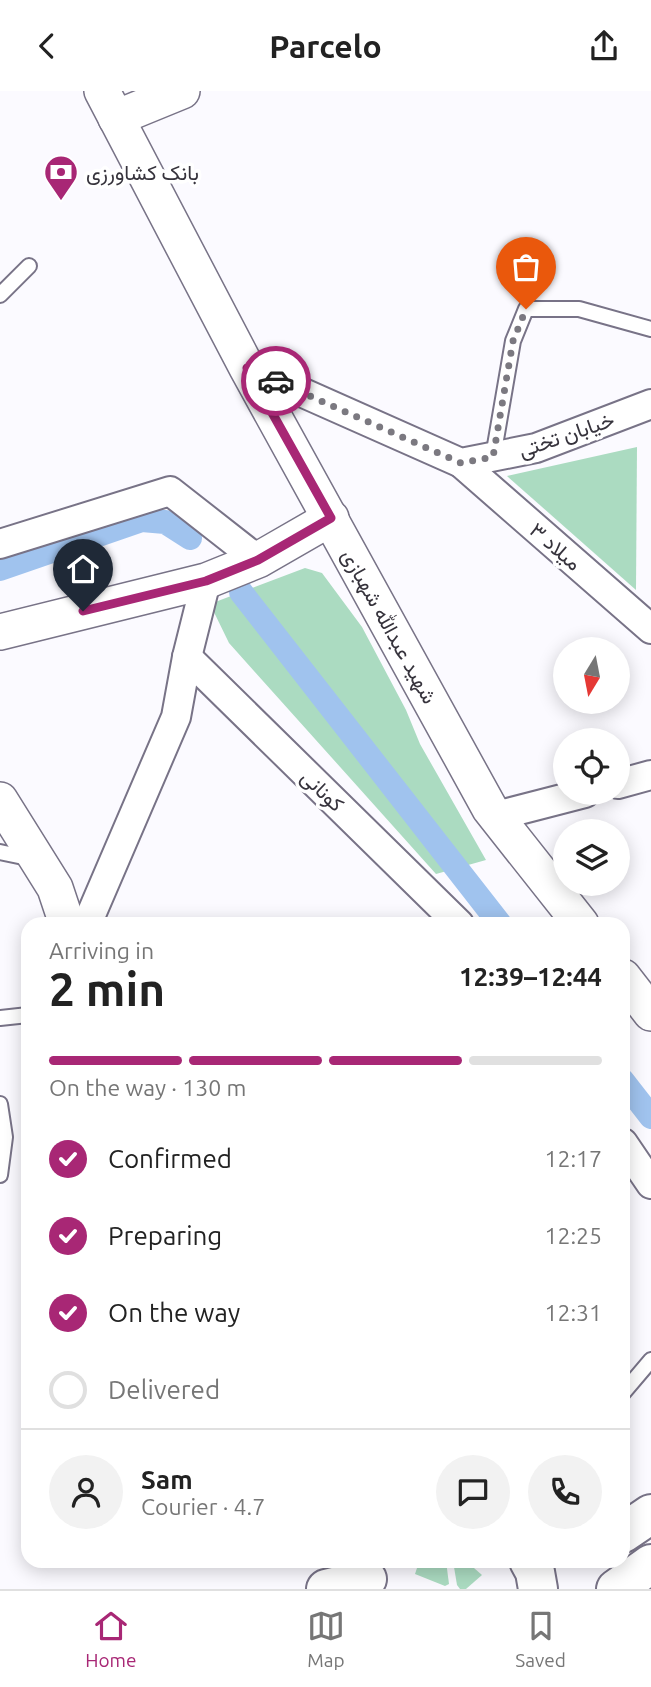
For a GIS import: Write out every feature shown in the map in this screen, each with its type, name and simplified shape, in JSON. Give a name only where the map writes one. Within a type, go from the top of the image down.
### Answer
[{"type":"main road","points":[[630,1528],[651,1514]]},
{"type":"main road","points":[[616,1589],[651,1564]]},
{"type":"main road","points":[[533,1568],[538,1589]]},
{"type":"main road","points":[[326,1589],[366,1573]]},
{"type":"street","points":[[109,105],[182,91]]},
{"type":"street","name":"شهید عبدالله شهبازی","points":[[109,105],[247,368],[496,816],[575,917]]},
{"type":"street","points":[[247,368],[461,463]]},
{"type":"street","name":"خیابان تختی","points":[[461,463],[536,448],[651,404]]},
{"type":"street","name":"میلاد ۳","points":[[461,463],[651,629]]},
{"type":"street","points":[[0,544],[170,491],[258,560]]},
{"type":"street","points":[[0,632],[206,581],[258,560],[331,518]]},
{"type":"street","points":[[90,917],[176,716],[206,581]]},
{"type":"street","name":"کونانی","points":[[187,657],[452,917]]},
{"type":"street","points":[[630,781],[651,775]]},
{"type":"street","points":[[0,800],[55,888],[65,917]]},
{"type":"street","points":[[496,816],[553,801]]},
{"type":"street","points":[[630,986],[651,1013]]},
{"type":"street","points":[[630,1153],[651,1184]]},
{"type":"lane","points":[[0,295],[29,266]]},
{"type":"lane","points":[[493,457],[513,341],[526,309],[579,309],[651,329]]},
{"type":"lane","points":[[0,852],[38,860]]},
{"type":"lane","points":[[0,1018],[21,1016]]},
{"type":"lane","points":[[0,1104],[5,1137],[0,1175]]},
{"type":"lane","points":[[630,1386],[651,1360]]},
{"type":"green space","points":[[637,447],[636,590],[507,476]]},
{"type":"green space","points":[[305,568],[322,573],[362,627],[406,710],[420,744],[486,860],[436,874],[229,643],[210,604]]},
{"type":"green space","points":[[417,1568],[447,1568],[449,1584],[445,1586],[415,1574]]},
{"type":"green space","points":[[454,1568],[474,1568],[482,1575],[466,1589],[460,1589]]},
{"type":"waterway","points":[[0,569],[142,520],[165,522],[190,538]]},
{"type":"waterway","points":[[241,592],[495,917]]},
{"type":"waterway","points":[[630,1090],[651,1117]]},
{"type":"way so far","points":[[276,381],[461,463],[493,457],[513,341],[526,309]]},
{"type":"place","name":"بانک کشاورزی","points":[[61,202]]},
{"type":"route","points":[[83,611],[206,581],[258,560],[331,518],[247,368],[276,381]]}]
